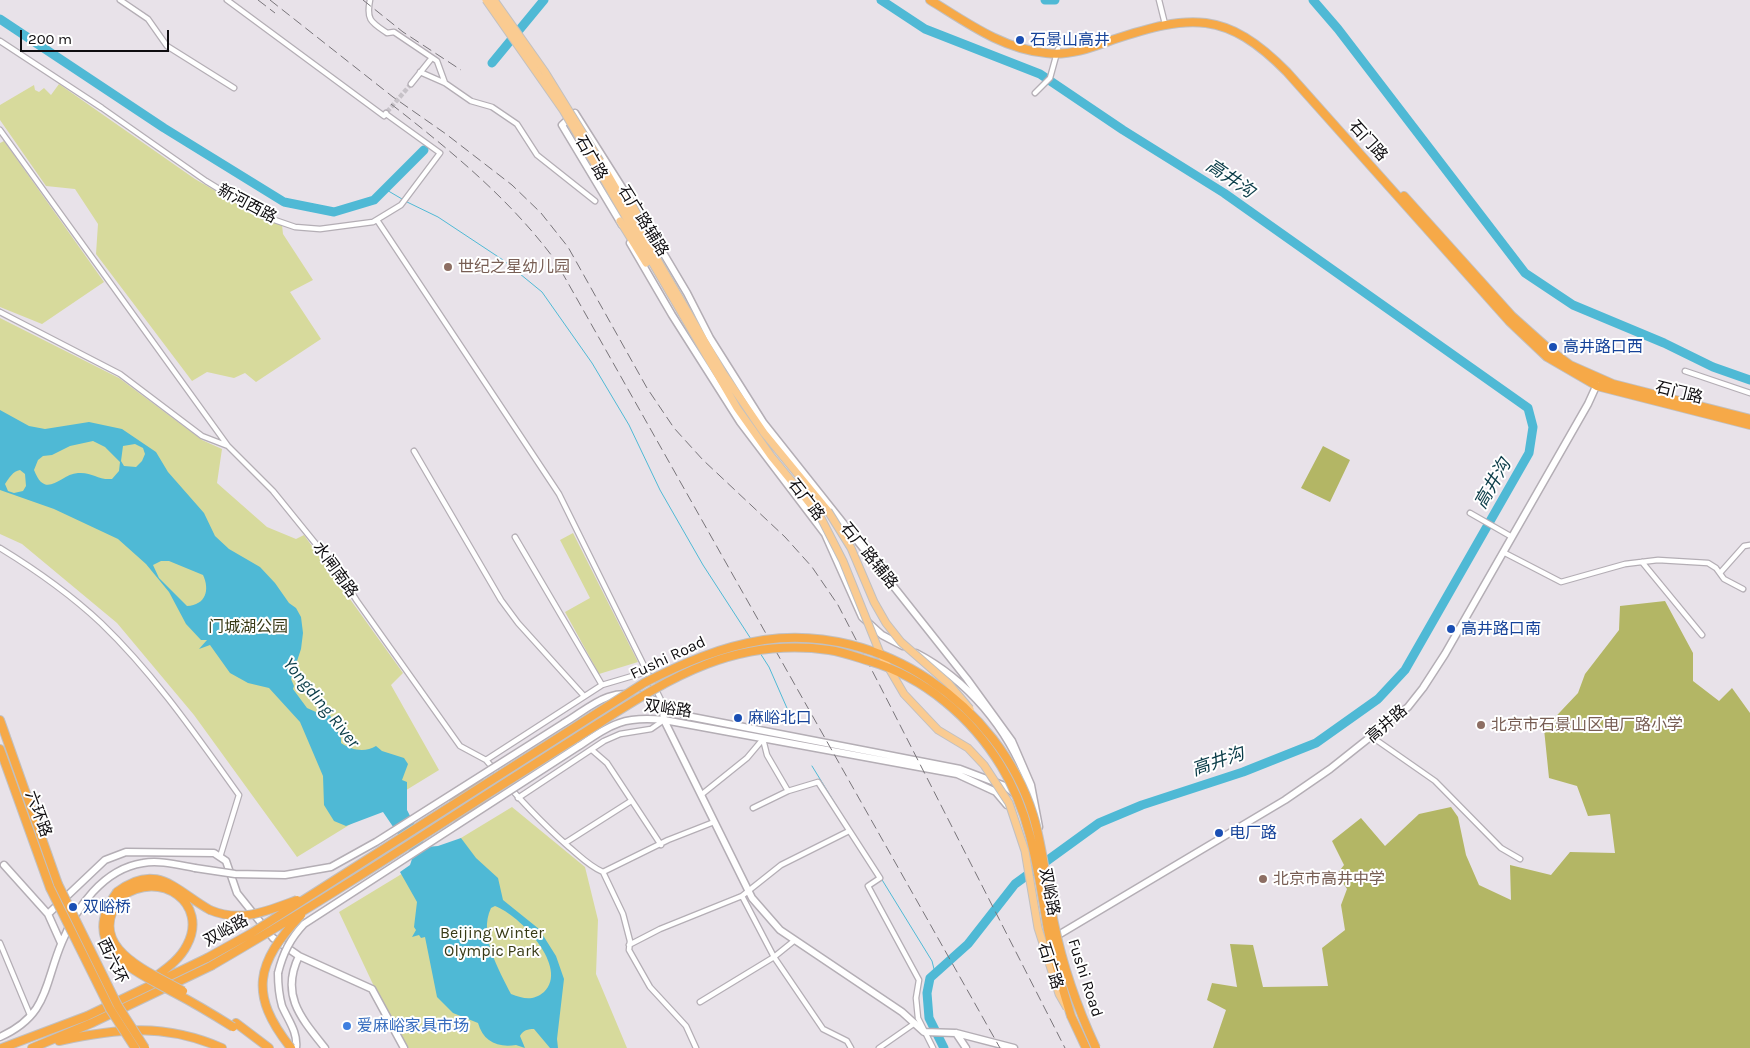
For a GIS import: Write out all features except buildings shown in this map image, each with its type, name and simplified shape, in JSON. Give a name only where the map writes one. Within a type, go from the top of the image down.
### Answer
[{"type":"highway","name":"石门路","points":[[930,0],[996,40],[1021,49],[1058,52],[1164,22],[1190,17],[1208,18],[1241,28],[1258,39],[1293,72],[1518,321],[1550,350],[1598,383],[1750,425]]},
{"type":"highway","name":"石门路","points":[[939,0],[1010,40],[1058,52]]},
{"type":"highway","name":"石门路","points":[[1598,383],[1750,419]]},
{"type":"highway","name":"Fushi Road","points":[[447,808],[644,683],[687,661],[722,649],[765,640],[793,638],[830,641],[901,663],[936,684],[980,721],[1013,769],[1033,815],[1066,970],[1077,1008],[1096,1048]]},
{"type":"highway","name":"Fushi Road","points":[[441,824],[648,692],[690,669],[742,654],[767,649],[799,647],[832,650],[882,665],[914,680],[950,706],[980,736],[1002,768],[1026,818],[1059,980],[1071,1016],[1085,1048]]},
{"type":"highway","name":"西六环","points":[[0,720],[58,884],[118,1006],[145,1048]]},
{"type":"highway","name":"六环路","points":[[0,749],[50,888]]},
{"type":"highway","points":[[447,808],[488,772]]},
{"type":"highway","points":[[441,824],[510,792]]},
{"type":"highway","name":"双峪路","points":[[2,1048],[87,1016],[207,958],[250,934],[447,808]]},
{"type":"highway","name":"双峪路","points":[[36,1046],[92,1023],[211,966],[441,824]]},
{"type":"highway","points":[[269,1048],[235,1025],[127,966],[116,958],[107,942],[103,925],[104,914],[119,895],[136,881],[158,879],[179,888],[210,910],[220,914],[242,917],[310,895]]},
{"type":"highway","points":[[119,895],[144,885],[156,885],[169,889],[179,896],[186,905],[191,917],[192,931],[188,944],[180,956],[170,966],[127,996]]},
{"type":"highway","name":"西六环","points":[[50,888],[110,1009],[135,1048]]},
{"type":"highway","points":[[291,1048],[273,1024],[267,1010],[263,980],[265,966],[274,948],[311,906]]},
{"type":"highway","points":[[235,1025],[261,1048]]},
{"type":"highway","points":[[36,1046],[106,1030],[148,1030],[190,1036],[222,1048]]},
{"type":"main road","name":"石广路","points":[[486,0],[563,110],[597,163],[744,405],[764,433],[828,511],[851,548],[874,602],[886,623],[908,649],[948,684],[980,721]]},
{"type":"main road","name":"石广路","points":[[494,0],[545,72],[737,408],[771,456],[820,516],[843,561],[880,653],[904,694],[938,730],[968,748],[984,765],[1009,803],[1025,851],[1040,936],[1059,994],[1071,1016]]},
{"type":"main road","points":[[628,197],[674,288]]},
{"type":"main road","points":[[620,221],[665,295],[691,330]]},
{"type":"street","points":[[120,0],[148,19],[167,46],[234,88]]},
{"type":"street","name":"新河西路","points":[[0,41],[206,181],[263,216],[295,227],[320,229],[373,222],[401,205],[440,153],[387,113],[384,116],[227,0]]},
{"type":"street","points":[[370,0],[368,13],[371,22],[386,33],[394,32],[431,59],[437,61],[445,83]]},
{"type":"street","points":[[1159,0],[1164,22]]},
{"type":"street","points":[[1035,93],[1050,78],[1058,52]]},
{"type":"street","points":[[411,84],[431,59]]},
{"type":"street","points":[[420,72],[445,83],[471,101],[492,107],[517,124],[537,154],[596,201]]},
{"type":"street","name":"石广路辅路","points":[[1016,796],[1026,793],[1029,788],[1014,749],[989,714],[953,678],[930,660],[882,635],[862,617],[824,534],[762,454],[728,404],[663,301],[620,221],[562,125],[575,112],[654,236],[710,338],[763,422],[1001,724],[1023,762],[1035,800],[1042,843]]},
{"type":"street","points":[[0,130],[228,446]]},
{"type":"street","points":[[377,220],[559,494],[662,702],[664,720],[752,898],[780,930],[915,1023],[924,1032],[956,1033],[1014,1048]]},
{"type":"street","name":"水闸南路","points":[[0,312],[120,374],[202,436],[228,446],[273,491],[338,570],[357,601],[460,746],[486,760]]},
{"type":"street","points":[[1685,371],[1750,393]]},
{"type":"street","name":"高井路","points":[[1044,942],[1058,936],[1284,800],[1372,737],[1408,707],[1423,688],[1512,537],[1598,383]]},
{"type":"street","points":[[414,451],[501,600],[518,624],[584,696]]},
{"type":"street","points":[[1470,513],[1512,537]]},
{"type":"street","points":[[515,537],[602,685]]},
{"type":"street","points":[[1720,572],[1744,546],[1750,545]]},
{"type":"street","points":[[0,548],[34,569],[101,623],[151,677],[233,787],[238,795],[220,857]]},
{"type":"street","points":[[1503,552],[1561,582],[1625,564],[1658,560],[1708,563],[1720,572],[1724,579],[1743,589]]},
{"type":"street","points":[[1642,562],[1702,635]]},
{"type":"street","points":[[953,678],[961,671]]},
{"type":"street","points":[[646,672],[602,685],[486,760],[518,798],[565,844],[593,868],[603,872],[623,914],[630,941],[629,950],[650,987],[686,1026],[696,1048]]},
{"type":"street","name":"双峪路","points":[[61,943],[78,910],[106,879],[123,869],[143,863],[164,863],[235,874],[285,875],[331,867],[351,857],[609,696],[636,695],[662,702],[687,716],[960,770],[999,783],[1016,796],[1034,820],[1042,843],[1065,970],[1096,1048]]},
{"type":"street","name":"双峪路","points":[[296,1048],[295,1032],[282,1004],[278,988],[278,973],[283,955],[292,938],[304,924],[621,720],[643,718],[664,720],[957,774],[996,792],[1014,814],[1020,830],[1029,862],[1044,942],[1070,1020],[1085,1048]]},
{"type":"street","points":[[518,798],[620,734],[652,729],[664,720]]},
{"type":"street","points":[[1372,737],[1435,781],[1501,848],[1520,860]]},
{"type":"street","points":[[701,795],[747,758],[763,739]]},
{"type":"street","points":[[763,739],[767,756],[788,791]]},
{"type":"street","points":[[592,750],[607,763],[661,844]]},
{"type":"street","points":[[753,808],[788,791],[818,782],[880,878],[868,886],[918,980],[916,998],[918,1018],[933,1048]]},
{"type":"street","points":[[565,844],[631,801]]},
{"type":"street","points":[[603,872],[661,844],[714,822]]},
{"type":"street","points":[[630,946],[660,929],[742,896],[781,865],[849,831]]},
{"type":"street","points":[[48,914],[105,860],[126,852],[214,853],[226,861],[237,893],[273,938],[299,956],[372,989],[404,1048]]},
{"type":"street","points":[[0,1037],[19,1026],[37,1008],[47,990],[61,943],[48,914],[4,865]]},
{"type":"street","points":[[742,896],[774,956],[823,1029],[847,1041],[851,1048]]},
{"type":"street","points":[[700,1002],[774,956],[795,940]]},
{"type":"street","points":[[0,943],[30,1015]]},
{"type":"street","points":[[299,956],[294,967],[291,988],[295,1006],[305,1023],[325,1048]]},
{"type":"street","points":[[879,1048],[915,1023]]},
{"type":"street","points":[[956,1033],[966,1048]]},
{"type":"green space","points":[[59,84],[195,179],[262,218],[282,225],[283,234],[313,280],[290,292],[321,339],[256,382],[245,373],[234,378],[207,372],[192,381],[96,254],[98,224],[75,189],[46,186],[0,120],[0,105],[34,85],[35,90],[39,92],[44,88],[51,95]]},
{"type":"green space","points":[[4,141],[104,282],[42,324],[0,307],[0,143]]},
{"type":"green space","name":"门城湖公园","points":[[0,318],[119,378],[202,440],[222,449],[217,483],[267,527],[296,539],[304,535],[403,673],[391,685],[439,770],[297,857],[194,715],[117,623],[22,544],[0,534]]},
{"type":"green space","points":[[1323,446],[1350,460],[1330,502],[1301,488]]},
{"type":"green space","points":[[573,533],[638,662],[599,674],[565,612],[590,598],[560,540]]},
{"type":"green space","points":[[1665,601],[1693,653],[1693,681],[1719,701],[1732,688],[1750,713],[1750,1048],[1213,1048],[1226,1010],[1207,1000],[1212,983],[1237,987],[1230,944],[1253,945],[1263,987],[1328,986],[1322,948],[1345,930],[1341,905],[1347,889],[1337,874],[1344,865],[1332,841],[1361,818],[1385,846],[1419,814],[1451,807],[1458,817],[1466,855],[1479,885],[1511,900],[1510,865],[1551,875],[1570,852],[1615,853],[1610,814],[1588,816],[1577,786],[1549,778],[1544,729],[1578,693],[1585,674],[1619,630],[1620,606]]},
{"type":"green space","name":"Beijing Winter Olympic Park","points":[[512,807],[585,867],[598,920],[596,974],[627,1048],[403,1048],[339,912]]},
{"type":"water","points":[[0,410],[29,426],[45,429],[89,422],[122,429],[156,452],[168,472],[204,513],[215,536],[229,549],[260,567],[275,583],[289,603],[296,608],[301,617],[303,633],[301,649],[291,679],[294,686],[293,689],[307,708],[316,712],[328,711],[341,738],[341,743],[354,749],[363,750],[376,746],[382,751],[404,758],[408,764],[402,780],[407,782],[407,810],[426,847],[438,846],[461,838],[476,858],[498,878],[503,900],[539,929],[556,956],[564,979],[557,1039],[558,1048],[550,1048],[534,1029],[526,1030],[520,1036],[525,1048],[492,1042],[483,1034],[478,1023],[453,1013],[437,997],[425,937],[421,938],[419,935],[412,937],[416,930],[414,927],[417,902],[400,872],[410,865],[413,856],[383,812],[346,826],[334,821],[324,805],[323,776],[300,722],[269,688],[248,683],[230,673],[210,645],[199,649],[207,640],[201,640],[186,624],[169,592],[146,564],[118,539],[54,509],[0,490]],"holes":[[[93,441],[105,447],[120,462],[119,471],[112,479],[78,473],[71,474],[54,484],[43,484],[34,470],[38,460],[43,456],[52,455],[70,446]],[[135,444],[143,448],[145,454],[142,461],[136,467],[124,466],[121,461],[123,446]],[[20,470],[25,474],[26,486],[23,491],[14,493],[8,491],[5,484],[15,472]],[[161,561],[169,561],[203,575],[206,586],[205,596],[198,603],[187,606],[159,578],[153,565]],[[495,906],[517,920],[539,943],[547,957],[551,970],[550,982],[544,992],[536,997],[528,998],[511,994],[488,941],[488,918],[491,908]]]},
{"type":"waterway","points":[[492,63],[544,0]]},
{"type":"waterway","name":"高井沟","points":[[881,0],[925,29],[1040,74],[1123,130],[1224,193],[1528,408],[1533,427],[1529,453],[1405,670],[1378,699],[1316,743],[1243,772],[1142,805],[1099,823],[1015,884],[968,944],[930,978],[927,993],[929,1018],[944,1048]]},
{"type":"waterway","points":[[1045,0],[1055,0]]},
{"type":"waterway","points":[[1313,0],[1338,29],[1525,273],[1573,305],[1664,343],[1713,367],[1750,380]]},
{"type":"waterway","points":[[0,19],[164,128],[284,202],[334,212],[374,200],[424,150]]},
{"type":"waterway","points":[[385,189],[402,199]]},
{"type":"waterway","points":[[405,201],[438,217],[503,260],[542,292],[592,363],[629,425],[660,490],[703,565],[751,639]]},
{"type":"waterway","points":[[760,653],[769,667],[790,715]]},
{"type":"waterway","points":[[812,766],[932,961],[935,973]]},
{"type":"tunnel","points":[[387,112],[411,84]]},
{"type":"railway","points":[[258,0],[275,13]]},
{"type":"railway","points":[[270,0],[393,97],[446,134],[512,185],[541,213],[568,247],[647,388],[674,428],[703,460],[785,537],[812,567],[838,605],[1065,1048]]},
{"type":"railway","points":[[363,0],[403,32],[461,70]]},
{"type":"railway","points":[[391,104],[478,176],[518,216],[555,260],[1000,1048]]},
{"type":"place","name":"石景山高井","points":[[1020,40]]},
{"type":"place","name":"世纪之星幼儿园","points":[[448,267]]},
{"type":"place","name":"高井路口西","points":[[1553,347]]},
{"type":"place","name":"高井路口南","points":[[1451,629]]},
{"type":"place","name":"麻峪北口","points":[[738,718]]},
{"type":"place","name":"北京市石景山区电厂路小学","points":[[1481,725]]},
{"type":"place","name":"电厂路","points":[[1219,833]]},
{"type":"place","name":"北京市高井中学","points":[[1263,879]]},
{"type":"place","name":"双峪桥","points":[[73,907]]},
{"type":"place","name":"爱麻峪家具市场","points":[[347,1026]]},
{"type":"water label","name":"Yongding River","points":[[321,703]]}]
